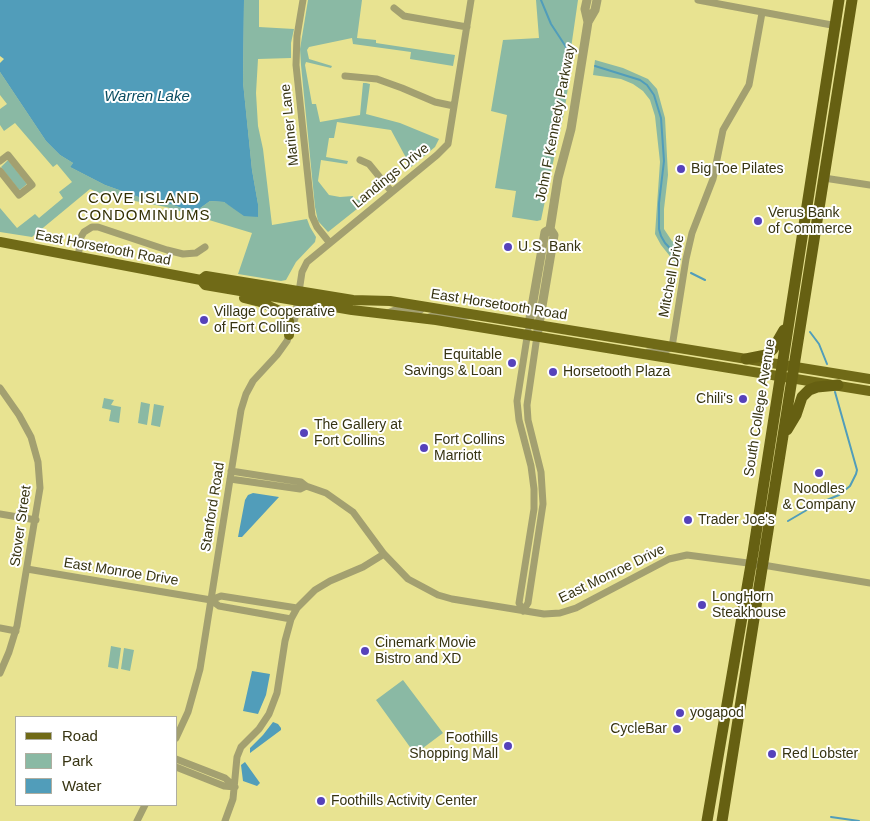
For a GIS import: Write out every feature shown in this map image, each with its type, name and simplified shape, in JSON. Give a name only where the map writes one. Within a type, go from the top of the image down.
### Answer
[{"type":"highway","name":"South College Avenue","points":[[706,821],[750,564],[839,0]]},
{"type":"highway","name":"South College Avenue","points":[[722,821],[852,0]]},
{"type":"highway","points":[[820,120],[824,126],[825,133],[819,169],[824,178]]},
{"type":"highway","points":[[806,205],[811,211],[810,239],[812,253]]},
{"type":"highway","points":[[746,359],[766,355],[773,349],[788,324]]},
{"type":"highway","points":[[784,436],[796,415],[802,397],[809,390],[817,387],[838,386]]},
{"type":"main road","name":"East Horsetooth Road","points":[[0,242],[203,283],[299,296],[390,301],[746,359],[780,370]]},
{"type":"main road","points":[[203,283],[209,291],[260,302],[282,312],[289,321],[289,335]]},
{"type":"main road","name":"East Horsetooth Road","points":[[299,296],[352,310],[425,318],[639,353],[794,372]]},
{"type":"main road","points":[[794,372],[870,379]]},
{"type":"main road","points":[[794,372],[838,386],[870,391]]},
{"type":"street","name":"Mariner Lane","points":[[304,0],[297,36],[296,65],[312,216],[317,227],[329,242]]},
{"type":"street","name":"Landings Drive","points":[[299,296],[302,272],[307,262],[444,149],[449,138],[471,0]]},
{"type":"street","name":"John F Kennedy Parkway","points":[[587,0],[585,9],[588,22]]},
{"type":"street","name":"John F Kennedy Parkway","points":[[523,611],[520,603],[534,501],[531,466],[517,409],[517,395],[535,325],[554,235],[550,229],[558,178],[571,129],[588,22],[595,10],[597,0]]},
{"type":"street","points":[[698,0],[847,28]]},
{"type":"street","points":[[394,8],[404,16],[467,27]]},
{"type":"street","name":"Mitchell Drive","points":[[672,347],[692,233],[713,179],[723,130],[749,85],[762,13]]},
{"type":"street","points":[[345,76],[377,79],[435,102],[454,106]]},
{"type":"street","points":[[0,162],[8,155],[32,185],[19,195],[3,180],[0,172]]},
{"type":"street","points":[[360,160],[366,161],[391,191]]},
{"type":"street","points":[[824,178],[870,185]]},
{"type":"street","points":[[78,257],[81,237],[84,232],[92,227],[98,227],[183,254],[196,253],[205,247]]},
{"type":"street","name":"Stanford Road","points":[[178,734],[188,712],[200,669],[241,410],[253,381],[277,355],[289,335],[295,318],[299,296]]},
{"type":"street","points":[[388,313],[395,310],[417,313],[424,307]]},
{"type":"street","points":[[425,318],[438,314],[458,317],[473,315]]},
{"type":"street","points":[[639,353],[663,352],[672,347]]},
{"type":"street","name":"Stover Street","points":[[0,388],[27,428],[35,449],[40,474],[39,502],[16,630],[10,652],[0,673]]},
{"type":"street","name":"East Monroe Drive","points":[[231,471],[301,482],[306,486],[326,493],[346,506],[361,522],[384,554],[408,580],[438,596],[523,611],[544,614],[567,612],[668,559],[678,556],[694,555],[870,582]]},
{"type":"street","name":"East Monroe Drive","points":[[230,479],[300,489],[306,486]]},
{"type":"street","points":[[0,514],[36,520]]},
{"type":"street","points":[[225,821],[233,799],[235,763],[239,750],[266,721],[277,693],[285,641],[291,618],[297,608],[315,590],[330,581],[363,567],[384,554]]},
{"type":"street","name":"East Monroe Drive","points":[[27,570],[211,600],[219,606],[291,618]]},
{"type":"street","name":"East Monroe Drive","points":[[211,600],[221,596],[297,608]]},
{"type":"street","points":[[0,628],[16,630]]},
{"type":"street","points":[[178,760],[224,778],[235,787]]},
{"type":"street","points":[[178,768],[224,786],[235,787]]},
{"type":"street","points":[[137,821],[144,806]]},
{"type":"green space","points":[[244,0],[259,0],[259,27],[294,29],[291,43],[291,58],[258,59],[256,93],[258,126],[263,149],[272,225],[307,219],[316,237],[315,242],[296,262],[286,280],[281,281],[238,274],[252,233],[166,207],[104,195],[90,189],[32,237],[0,232],[0,208],[17,228],[35,214],[39,218],[63,198],[59,192],[72,182],[57,164],[53,167],[15,123],[4,131],[0,125],[0,109],[7,104],[0,95],[0,72],[46,141],[60,155],[73,163],[70,167],[105,185],[147,200],[156,199],[187,210],[199,209],[210,201],[224,202],[258,217],[243,82]]},
{"type":"green space","points":[[308,0],[362,0],[357,38],[376,40],[376,43],[455,55],[453,66],[410,59],[411,52],[353,44],[352,38],[309,47],[307,50],[309,59],[332,66],[331,68],[306,62],[305,65],[312,104],[316,104],[320,122],[360,115],[363,83],[366,83],[370,84],[366,114],[400,123],[439,139],[435,147],[411,167],[391,130],[337,122],[334,138],[329,138],[326,157],[348,161],[347,164],[321,160],[318,181],[329,195],[340,197],[353,196],[353,199],[367,201],[328,232],[318,221],[315,207],[301,65],[300,49]]},
{"type":"green space","points":[[536,0],[578,0],[569,62],[572,62],[564,113],[547,190],[544,190],[543,195],[546,196],[541,220],[537,221],[512,217],[516,191],[495,188],[507,115],[491,111],[503,40],[539,38]]},
{"type":"green space","points":[[595,60],[623,68],[648,79],[657,89],[665,118],[668,175],[664,229],[672,241],[682,249],[680,262],[677,265],[655,234],[660,162],[655,116],[650,100],[643,91],[633,84],[621,79],[593,75]]},
{"type":"green space","points":[[8,160],[27,184],[19,190],[1,167]]},
{"type":"green space","points":[[104,398],[114,400],[111,405],[121,407],[119,423],[109,421],[111,410],[102,408]]},
{"type":"green space","points":[[141,402],[150,404],[147,425],[138,423]]},
{"type":"green space","points":[[154,404],[164,406],[160,427],[151,425]]},
{"type":"green space","points":[[111,646],[121,648],[118,669],[108,667]]},
{"type":"green space","points":[[124,648],[134,650],[130,671],[121,669]]},
{"type":"green space","points":[[403,680],[443,733],[415,754],[376,700]]},
{"type":"water","name":"Warren Lake","points":[[0,0],[244,0],[243,82],[258,217],[244,216],[224,202],[210,201],[199,209],[187,210],[156,199],[147,200],[105,185],[70,167],[73,163],[60,155],[46,141],[0,72],[0,63],[4,59],[0,56]]},
{"type":"water","points":[[253,493],[279,497],[242,537],[238,537],[245,500],[248,495]]},
{"type":"water","points":[[252,671],[270,674],[266,695],[258,714],[243,711]]},
{"type":"water","points":[[273,722],[278,724],[281,730],[250,753],[250,748]]},
{"type":"water","points":[[245,762],[260,783],[257,786],[243,781],[241,765]]},
{"type":"waterway","points":[[541,0],[551,24],[570,53]]},
{"type":"waterway","points":[[595,66],[640,80],[647,85],[654,95],[661,118],[664,161],[659,203],[659,229],[665,243],[680,259]]},
{"type":"waterway","points":[[691,273],[705,280]]},
{"type":"waterway","points":[[810,332],[819,344],[827,364]]},
{"type":"waterway","points":[[788,521],[817,504],[839,495],[850,486],[856,474],[857,470],[835,392]]},
{"type":"waterway","points":[[831,817],[859,821]]},
{"type":"place","name":"Big Toe Pilates","points":[[681,169]]},
{"type":"place","name":"Verus Bank of Commerce","points":[[758,221]]},
{"type":"place","name":"U.S. Bank","points":[[508,247]]},
{"type":"place","name":"Village Cooperative of Fort Collins","points":[[204,320]]},
{"type":"place","name":"Equitable Savings & Loan","points":[[512,363]]},
{"type":"place","name":"Horsetooth Plaza","points":[[553,372]]},
{"type":"place","name":"Chili's","points":[[743,399]]},
{"type":"place","name":"The Gallery at Fort Collins","points":[[304,433]]},
{"type":"place","name":"Fort Collins Marriott","points":[[424,448]]},
{"type":"place","name":"Noodles & Company","points":[[819,473]]},
{"type":"place","name":"Trader Joe's","points":[[688,520]]},
{"type":"place","name":"LongHorn Steakhouse","points":[[702,605]]},
{"type":"place","name":"Cinemark Movie Bistro and XD","points":[[365,651]]},
{"type":"place","name":"yogapod","points":[[680,713]]},
{"type":"place","name":"CycleBar","points":[[677,729]]},
{"type":"place","name":"Foothills Shopping Mall","points":[[508,746]]},
{"type":"place","name":"Red Lobster","points":[[772,754]]},
{"type":"place","name":"Foothills Activity Center","points":[[321,801]]},
{"type":"district","name":"COVE ISLAND CONDOMINIUMS","points":[[144,208]]}]
